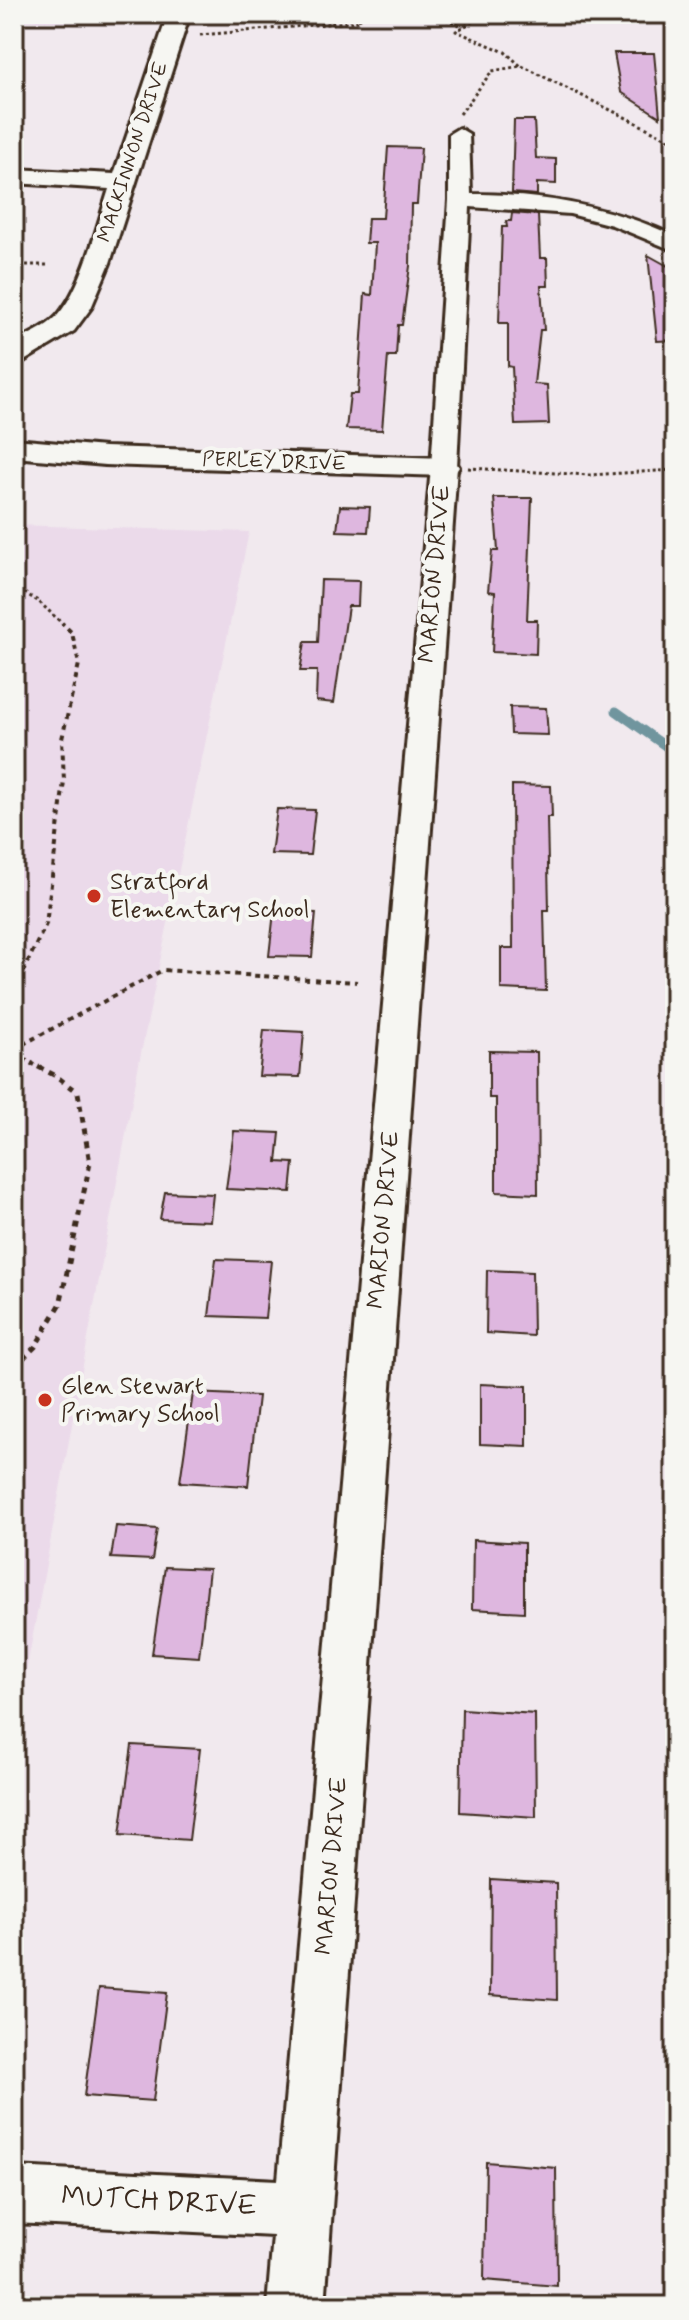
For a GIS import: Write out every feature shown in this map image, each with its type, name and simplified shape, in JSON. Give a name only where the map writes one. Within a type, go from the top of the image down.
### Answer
[{"type":"street","name":"MACKINNON DRIVE","points":[[14,355],[64,325],[77,308],[97,263],[175,26]]},
{"type":"street","name":"MARION DRIVE","points":[[296,2306],[444,467],[460,200],[453,126]]},
{"type":"street","points":[[14,176],[123,182]]},
{"type":"street","points":[[460,200],[515,200],[570,205],[622,220],[675,244]]},
{"type":"street","name":"MACKINNON DRIVE","points":[[14,341],[40,328],[84,288]]},
{"type":"street","name":"PERLEY DRIVE","points":[[14,448],[105,456],[444,467]]},
{"type":"street","name":"PERLEY DRIVE","points":[[14,457],[41,460],[105,456]]},
{"type":"street","name":"MUTCH DRIVE","points":[[14,2195],[304,2209]]},
{"type":"path","points":[[175,26],[360,21],[359,14]]},
{"type":"path","points":[[435,14],[464,27]]},
{"type":"path","points":[[486,14],[456,31],[505,52],[521,66],[675,142]]},
{"type":"path","points":[[453,126],[492,71],[521,66]]},
{"type":"path","points":[[14,265],[48,265]]},
{"type":"path","points":[[444,467],[589,475],[675,470]]},
{"type":"path","points":[[14,587],[38,601],[72,633],[79,664],[62,739],[64,781],[46,924],[14,990]]},
{"type":"path","points":[[14,1052],[163,970],[357,982]]},
{"type":"path","points":[[14,1052],[56,1076],[78,1093],[90,1163],[60,1305],[35,1347],[14,1367]]},
{"type":"shaded area","points":[[14,14],[144,14],[135,24],[14,20]]},
{"type":"shaded area","name":"Stratford Elementary School","points":[[14,525],[249,532],[140,1058],[14,1737]]},
{"type":"building","points":[[614,53],[654,53],[660,117],[621,92]]},
{"type":"building","points":[[514,120],[534,120],[536,158],[556,159],[556,184],[537,183],[537,195],[512,193]]},
{"type":"building","points":[[388,147],[421,148],[417,204],[411,204],[410,266],[402,325],[398,325],[396,356],[388,356],[382,430],[346,429],[350,394],[358,394],[365,294],[372,295],[375,243],[366,243],[368,218],[383,218]]},
{"type":"building","points":[[512,213],[538,215],[540,258],[547,258],[548,286],[541,286],[544,330],[540,330],[534,384],[547,385],[549,424],[515,425],[512,367],[508,366],[508,323],[499,323],[502,227],[507,227],[506,221],[511,221]]},
{"type":"building","points":[[648,255],[675,270],[675,340],[657,341]]},
{"type":"building","points":[[494,498],[532,498],[527,620],[537,620],[536,654],[492,652],[495,592],[488,591],[492,551],[498,551]]},
{"type":"building","points":[[340,506],[370,507],[368,532],[337,531]]},
{"type":"building","points":[[321,580],[359,581],[358,606],[348,606],[334,703],[316,701],[317,671],[300,671],[305,642],[318,642]]},
{"type":"building","points":[[510,707],[546,708],[548,735],[511,734]]},
{"type":"building","points":[[512,785],[551,786],[552,817],[547,817],[549,910],[544,910],[546,991],[501,989],[501,948],[513,948]]},
{"type":"building","points":[[277,809],[315,810],[310,855],[271,854]]},
{"type":"building","points":[[274,912],[316,913],[312,957],[269,956]]},
{"type":"building","points":[[264,1030],[304,1032],[300,1077],[259,1076]]},
{"type":"building","points":[[489,1051],[537,1052],[538,1194],[496,1192],[496,1098],[489,1098]]},
{"type":"building","points":[[234,1131],[280,1133],[277,1162],[294,1163],[291,1192],[226,1189]]},
{"type":"building","points":[[165,1192],[213,1194],[210,1221],[160,1219]]},
{"type":"building","points":[[216,1259],[271,1261],[265,1318],[209,1316]]},
{"type":"building","points":[[487,1270],[532,1272],[533,1336],[486,1333]]},
{"type":"building","points":[[480,1384],[527,1386],[527,1446],[480,1444]]},
{"type":"building","points":[[193,1393],[258,1396],[248,1486],[180,1482]]},
{"type":"building","points":[[116,1526],[157,1529],[152,1560],[111,1558]]},
{"type":"building","points":[[473,1540],[524,1543],[524,1612],[472,1609]]},
{"type":"building","points":[[165,1567],[209,1569],[199,1657],[152,1654]]},
{"type":"building","points":[[462,1709],[535,1714],[536,1817],[460,1812]]},
{"type":"building","points":[[132,1745],[200,1749],[189,1840],[120,1835]]},
{"type":"building","points":[[491,1879],[556,1883],[557,2000],[490,1995]]},
{"type":"building","points":[[99,1988],[167,1993],[153,2101],[84,2096]]},
{"type":"building","points":[[486,2162],[556,2168],[557,2286],[484,2280]]},
{"type":"waterway","points":[[616,711],[675,753]]},
{"type":"place","name":"Stratford Elementary School","points":[[94,896]]},
{"type":"place","name":"Glen Stewart Primary School","points":[[45,1400]]}]
